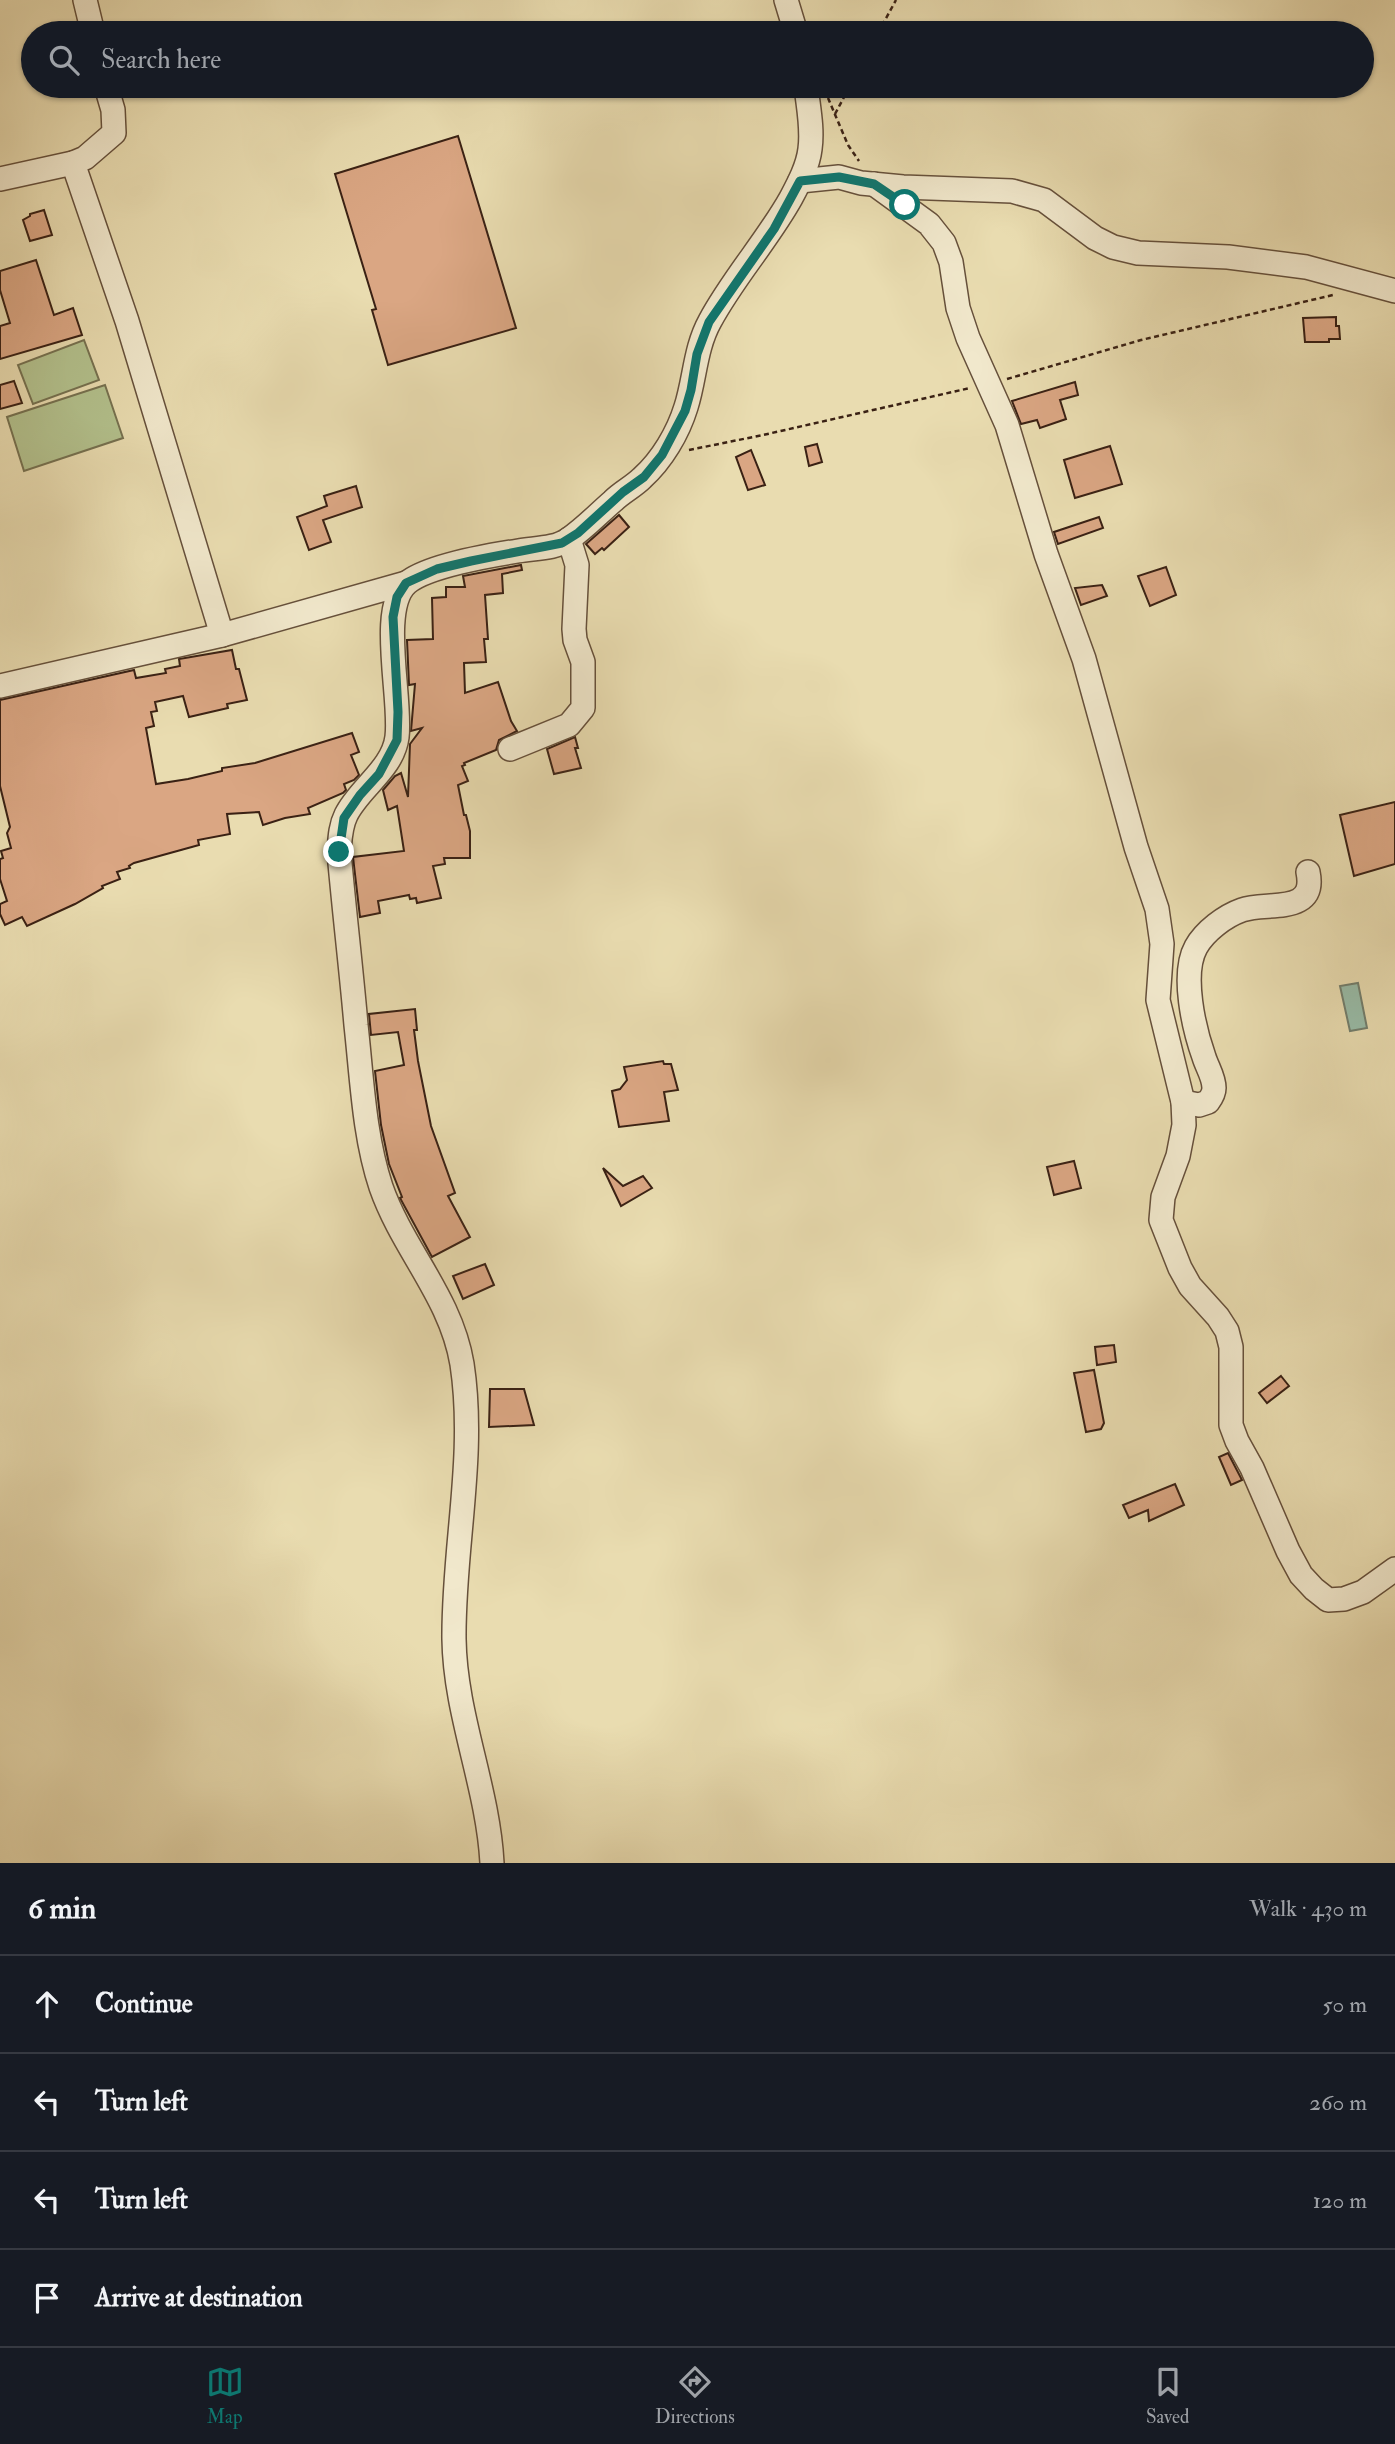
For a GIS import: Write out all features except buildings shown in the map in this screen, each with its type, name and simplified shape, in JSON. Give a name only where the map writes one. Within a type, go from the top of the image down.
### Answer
[{"type":"street","points":[[85,0],[90,21]]},
{"type":"street","points":[[786,0],[792,21]]},
{"type":"street","points":[[0,179],[85,158],[114,133],[110,98]]},
{"type":"street","points":[[0,686],[222,635],[406,583],[437,569],[569,540],[644,477],[662,455],[685,411],[697,354],[709,322],[774,229],[800,181],[810,150],[810,122],[814,98]]},
{"type":"street","points":[[73,163],[127,321],[222,635]]},
{"type":"street","points":[[800,181],[839,177],[874,184],[1012,191],[1044,200],[1095,238],[1113,247],[1138,253],[1228,257],[1306,267],[1395,291]]},
{"type":"street","points":[[874,184],[929,224],[944,243],[951,262],[958,308],[968,338],[1007,425],[1046,554],[1084,659],[1136,846],[1157,909],[1162,944],[1158,1000],[1183,1102],[1184,1125],[1178,1156],[1163,1197],[1161,1220],[1190,1286],[1227,1331],[1231,1347],[1231,1425],[1237,1441],[1252,1468],[1288,1551],[1301,1575],[1314,1589],[1328,1600],[1345,1599],[1363,1592],[1395,1569]]},
{"type":"street","points":[[510,749],[569,725],[583,708],[583,662],[573,628],[577,565],[569,540]]},
{"type":"street","points":[[406,583],[397,597],[393,617],[397,740],[379,774],[344,818],[339,852],[371,1151],[391,1213],[436,1290],[454,1330],[461,1363],[466,1405],[466,1455],[454,1638],[455,1672],[487,1816],[492,1863]]},
{"type":"street","points":[[1183,1102],[1199,1105],[1208,1102],[1214,1087],[1196,1032],[1190,998],[1190,967],[1196,948],[1209,930],[1234,913],[1255,906],[1288,905],[1300,900],[1307,892],[1310,881],[1308,872]]},
{"type":"path","points":[[885,21],[896,0]]},
{"type":"path","points":[[822,98],[835,114],[848,145],[874,184]]},
{"type":"path","points":[[835,114],[844,98]]},
{"type":"path","points":[[662,455],[989,384],[1141,340],[1339,294]]},
{"type":"shaded area","points":[[84,340],[99,380],[33,404],[18,365]]},
{"type":"shaded area","points":[[105,385],[123,438],[24,471],[7,417]]},
{"type":"shaded area","points":[[1358,983],[1367,1028],[1350,1031],[1340,986]]},
{"type":"route","points":[[339,852],[344,818],[350,807],[379,774],[397,740],[393,617],[397,597],[406,583],[437,569],[569,540],[644,477],[674,436],[685,411],[697,354],[709,322],[774,229],[800,181],[839,177],[874,184],[905,205]]}]
